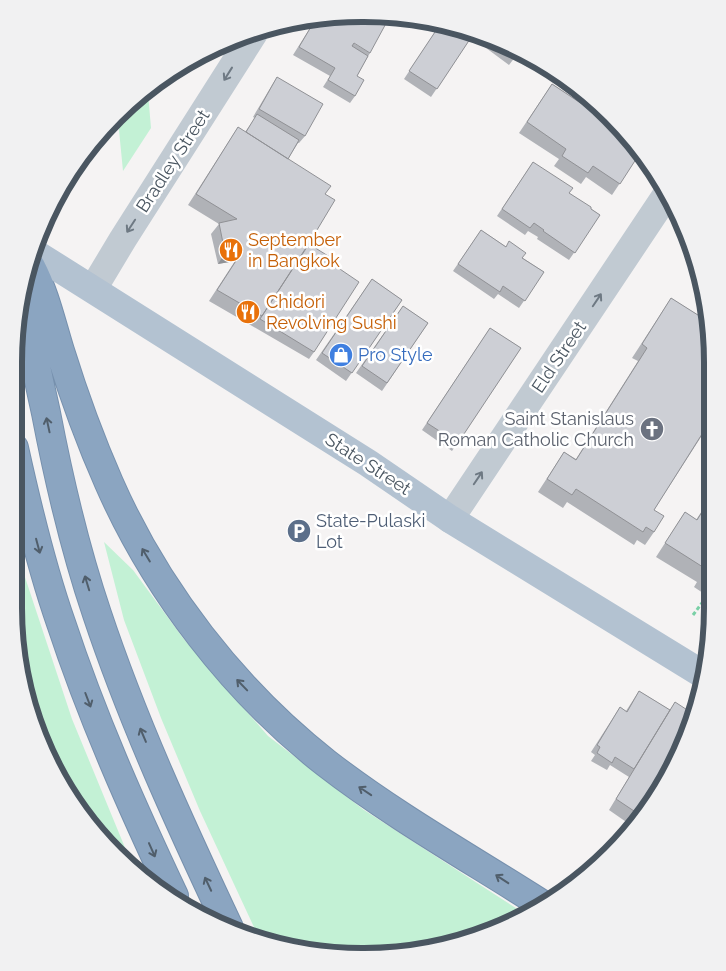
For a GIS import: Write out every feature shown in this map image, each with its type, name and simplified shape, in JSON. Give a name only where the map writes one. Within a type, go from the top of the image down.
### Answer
[{"type":"highway","points":[[36,270],[55,337],[89,435],[109,484],[129,525],[197,631],[237,679],[275,718],[302,743],[351,782],[536,901]]},
{"type":"highway","points":[[29,298],[30,320],[41,389],[59,476],[82,565],[97,613],[135,716],[168,796],[225,919]]},
{"type":"highway","points":[[22,480],[42,561],[78,674],[113,764],[171,888]]},
{"type":"main road","name":"State Street","points":[[38,263],[94,289],[368,463],[450,519],[698,671]]},
{"type":"street","name":"Bradley Street","points":[[94,289],[123,239],[248,43]]},
{"type":"street","name":"Eld Street","points":[[450,519],[662,201]]},
{"type":"path","points":[[693,616],[704,600]]},
{"type":"green space","points":[[148,99],[151,128],[123,171],[119,126]]},
{"type":"green space","points":[[104,542],[133,570],[183,638],[268,736],[364,810],[519,910],[493,923],[451,937],[407,946],[385,948],[319,946],[275,937],[256,931],[200,811],[161,718],[124,620]]},
{"type":"green space","points":[[22,568],[72,719],[128,854],[107,833],[80,797],[48,738],[34,696],[25,652]]},
{"type":"building","points":[[363,22],[386,23],[370,53],[354,43],[352,46],[368,56],[357,76],[364,80],[355,96],[328,80],[335,68],[299,47],[311,26]]},
{"type":"building","points":[[436,31],[469,40],[437,89],[409,71]]},
{"type":"building","points":[[277,77],[323,104],[305,136],[259,109]]},
{"type":"building","points":[[552,84],[591,110],[619,138],[636,160],[620,184],[593,166],[588,173],[562,156],[566,149],[527,122]]},
{"type":"building","points":[[257,114],[299,140],[288,159],[246,132]]},
{"type":"building","points":[[238,127],[331,186],[325,194],[335,200],[262,316],[217,290],[243,250],[225,253],[219,223],[237,219],[196,194]]},
{"type":"building","points":[[533,162],[573,188],[569,193],[600,215],[575,253],[534,223],[530,228],[502,209]]},
{"type":"building","points":[[481,230],[506,247],[509,241],[526,253],[522,258],[544,272],[525,301],[503,286],[500,292],[458,264]]},
{"type":"building","points":[[309,244],[333,259],[331,263],[359,282],[314,352],[260,319]]},
{"type":"building","points":[[372,279],[402,300],[352,373],[322,353]]},
{"type":"building","name":"Saint Stanislaus Roman Catholic Church","points":[[671,298],[701,317],[704,363],[704,431],[654,510],[664,516],[654,532],[646,527],[643,532],[576,489],[572,495],[547,479],[564,452],[576,460],[647,348],[642,344]]},
{"type":"building","points":[[403,306],[428,323],[387,383],[362,366]]},
{"type":"building","points":[[490,328],[521,348],[458,443],[427,423]]},
{"type":"building","points":[[704,509],[704,568],[665,543],[685,512],[697,520]]},
{"type":"building","points":[[639,691],[670,710],[634,769],[615,757],[612,763],[597,753],[600,747],[597,745],[620,707],[627,712]]},
{"type":"building","points":[[675,702],[687,710],[678,738],[668,759],[658,778],[635,812],[616,799]]},
{"type":"place","name":"September in Bangkok","points":[[231,250]]},
{"type":"place","name":"Chidori Revolving Sushi","points":[[248,312]]},
{"type":"place","name":"Pro Style","points":[[341,355]]},
{"type":"place","name":"Saint Stanislaus Roman Catholic Church","points":[[652,429]]},
{"type":"place","name":"State-Pulaski Lot","points":[[299,531]]}]
